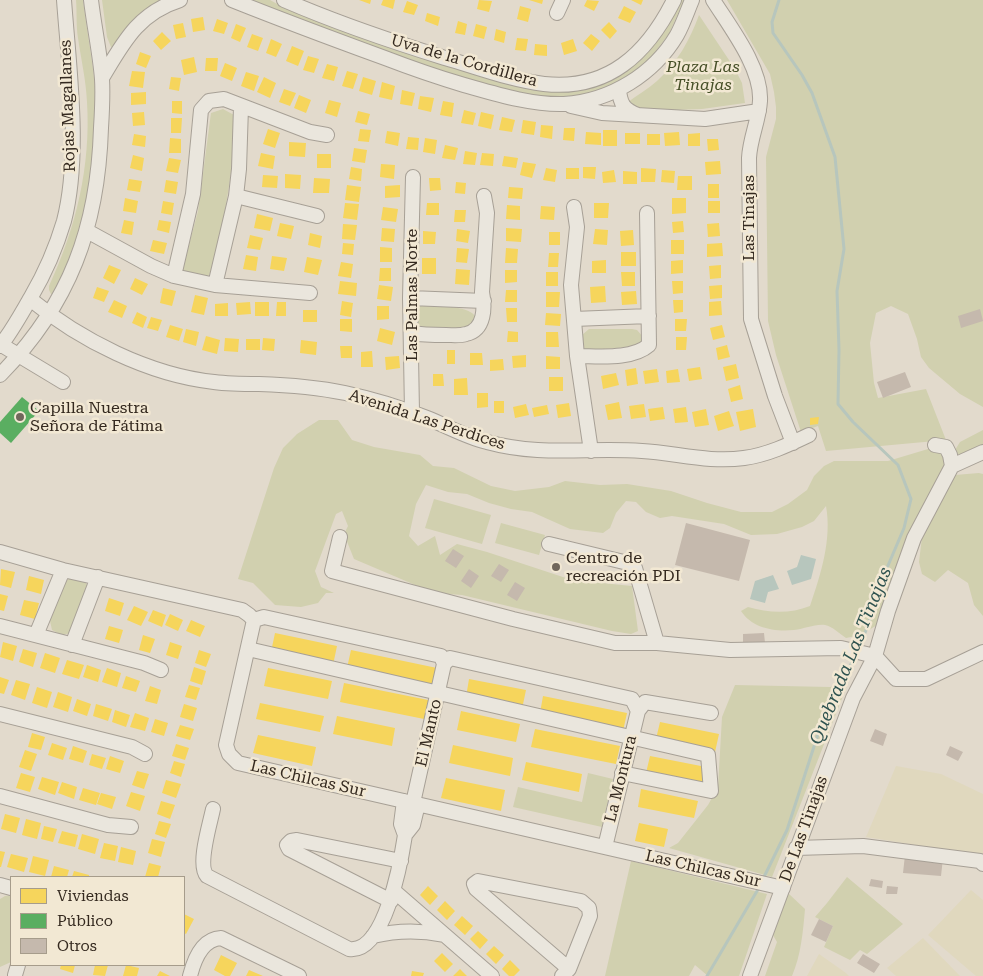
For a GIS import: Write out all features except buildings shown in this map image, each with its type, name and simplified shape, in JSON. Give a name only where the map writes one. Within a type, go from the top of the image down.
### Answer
[{"type":"street","name":"Rojas Magallanes","points":[[0,345],[12,330],[47,266],[66,210],[72,161],[71,99],[64,0]]},
{"type":"street","name":"Rojas Magallanes","points":[[0,374],[20,355],[49,314],[72,273],[87,231],[96,186],[100,145],[102,78],[91,0]]},
{"type":"street","points":[[102,78],[125,40],[141,21],[161,8],[180,0]]},
{"type":"street","name":"Uva de la Cordillera","points":[[232,0],[416,70],[497,95],[528,101],[564,104],[602,113],[706,119],[759,111]]},
{"type":"street","name":"Uva de la Cordillera","points":[[284,0],[326,18],[397,43],[505,76],[556,84],[569,84],[594,79],[629,61],[646,45],[658,29],[674,0]]},
{"type":"street","points":[[557,13],[563,0]]},
{"type":"street","name":"Uva de la Cordillera","points":[[564,104],[593,99],[619,89],[640,76],[660,59],[678,33],[692,0]]},
{"type":"street","name":"Las Tinajas","points":[[713,0],[755,70],[761,93],[759,111],[751,137],[749,158],[750,309],[756,337],[775,396],[793,443]]},
{"type":"street","points":[[619,89],[619,97],[623,106],[626,110],[638,115]]},
{"type":"street","points":[[174,276],[194,194],[201,110],[209,101],[224,99],[310,132],[327,135]]},
{"type":"street","points":[[214,285],[236,196],[241,106]]},
{"type":"street","name":"Las Palmas Norte","points":[[412,412],[410,298],[413,177]]},
{"type":"street","points":[[236,196],[317,216]]},
{"type":"street","points":[[411,333],[426,336],[467,334],[478,328],[482,319],[484,301],[482,292],[487,213],[484,196]]},
{"type":"street","points":[[574,207],[578,227],[572,285],[576,356],[591,451]]},
{"type":"street","points":[[576,356],[630,354],[642,351],[649,345],[646,213]]},
{"type":"street","points":[[87,231],[151,266],[174,276],[214,285],[310,293]]},
{"type":"street","name":"Avenida Las Perdices","points":[[30,298],[49,314],[76,332],[114,351],[151,366],[186,377],[228,384],[282,385],[324,389],[373,400],[412,412],[469,436],[502,446],[549,452],[642,451],[707,459],[733,460],[760,455],[793,443],[809,434]]},
{"type":"street","points":[[410,298],[484,301]]},
{"type":"street","points":[[574,319],[649,316]]},
{"type":"street","points":[[0,345],[20,355],[63,382]]},
{"type":"street","points":[[936,445],[946,448],[950,455],[952,466],[983,452]]},
{"type":"street","name":"De Las Tinajas","points":[[750,976],[853,698],[875,656],[888,611],[914,538],[952,466]]},
{"type":"street","points":[[340,537],[332,571],[513,619],[615,643],[657,643],[730,650],[826,647],[875,656],[896,679],[926,679],[983,652]]},
{"type":"street","points":[[549,544],[628,563],[635,568],[657,643]]},
{"type":"street","points":[[0,552],[63,570],[242,610],[254,620],[264,617],[441,656],[444,664],[450,658],[632,699],[638,711],[645,702],[712,713]]},
{"type":"street","points":[[36,635],[63,570]]},
{"type":"street","points":[[72,645],[98,577]]},
{"type":"street","name":"Las Chilcas Sur","points":[[254,620],[226,745],[231,758],[242,765],[412,802],[783,888]]},
{"type":"street","points":[[0,626],[144,663],[161,670]]},
{"type":"street","points":[[248,649],[708,755],[711,791],[622,773]]},
{"type":"street","name":"El Manto","points":[[373,936],[392,896],[401,861],[405,835],[401,824],[412,802],[444,664]]},
{"type":"street","name":"La Montura","points":[[604,847],[638,711]]},
{"type":"street","points":[[1,719],[132,747],[145,754]]},
{"type":"street","points":[[0,796],[108,825],[131,827]]},
{"type":"street","points":[[213,810],[202,862],[203,872],[207,876],[349,950],[358,949],[373,936],[406,931],[445,935]]},
{"type":"street","points":[[401,861],[297,840],[291,841],[287,845],[289,849],[392,896],[445,935],[492,976]]},
{"type":"street","points":[[796,848],[863,846],[980,861],[983,864]]},
{"type":"street","points":[[478,881],[584,903],[589,908],[590,916],[566,972],[476,889],[474,884],[478,881]]},
{"type":"street","points":[[190,976],[205,944],[211,939],[221,938],[299,976]]},
{"type":"shaded area","points":[[801,555],[816,559],[811,579],[792,585],[787,571],[797,567]]},
{"type":"shaded area","points":[[773,575],[779,589],[768,592],[765,603],[750,599],[755,581]]},
{"type":"shaded area","points":[[896,766],[941,774],[983,794],[983,856],[866,837]]},
{"type":"shaded area","points":[[971,890],[983,900],[983,976],[976,976],[928,935]]},
{"type":"shaded area","points":[[923,938],[960,976],[896,976],[887,968]]},
{"type":"shaded area","points":[[819,954],[846,973],[849,976],[807,976]]},
{"type":"green space","points":[[76,0],[83,0],[92,62],[96,99],[96,148],[93,174],[82,225],[64,272],[53,294],[51,294],[49,286],[67,242],[80,196],[87,150],[88,126],[85,78],[77,33]]},
{"type":"green space","points":[[102,0],[173,0],[132,25],[111,47],[107,37]]},
{"type":"green space","points":[[250,0],[270,0],[281,6],[500,79],[603,80],[678,0],[684,0],[669,34],[641,67],[626,78],[605,89],[575,96],[551,98],[483,85],[383,54]]},
{"type":"green space","points":[[727,0],[983,0],[983,407],[960,394],[929,368],[921,357],[908,314],[891,306],[876,313],[870,343],[874,383],[878,398],[926,389],[946,440],[826,451],[818,426],[801,432],[776,355],[768,321],[766,157],[776,119],[774,92],[770,74]]},
{"type":"green space","name":"Plaza Las Tinajas","points":[[699,15],[735,69],[742,83],[745,103],[702,109],[629,109],[628,102],[657,81],[677,59]]},
{"type":"green space","points":[[223,109],[234,115],[232,157],[219,247],[213,267],[207,278],[183,271],[183,267],[198,211],[211,113]]},
{"type":"green space","points":[[421,304],[458,308],[471,312],[475,316],[474,322],[463,328],[419,328],[415,326],[414,312]]},
{"type":"green space","points":[[589,329],[632,329],[637,330],[644,338],[642,344],[631,347],[590,350],[585,349],[582,345],[582,335]]},
{"type":"green space","points":[[319,420],[338,420],[352,440],[374,447],[420,455],[433,466],[454,468],[491,486],[515,491],[549,487],[565,481],[600,485],[627,484],[671,491],[741,512],[772,512],[788,504],[807,490],[814,476],[824,466],[834,461],[888,461],[928,449],[943,453],[948,466],[877,625],[861,635],[846,638],[833,628],[825,625],[786,630],[764,628],[751,621],[741,611],[748,607],[772,611],[787,611],[810,606],[826,544],[828,531],[826,506],[814,521],[802,527],[777,534],[751,535],[724,524],[672,516],[660,518],[646,512],[636,502],[626,501],[616,513],[610,528],[603,533],[570,529],[532,512],[511,509],[467,494],[448,492],[426,485],[416,504],[409,536],[418,546],[435,536],[440,555],[457,544],[572,580],[632,586],[638,631],[631,634],[462,595],[434,593],[354,559],[344,534],[348,526],[342,511],[336,514],[315,571],[321,587],[334,593],[326,593],[318,603],[301,607],[275,605],[253,583],[238,579],[274,468],[283,448],[297,434]]},
{"type":"green space","points":[[983,430],[983,459],[966,464],[955,450],[960,442]]},
{"type":"green space","points":[[983,474],[983,616],[974,605],[968,583],[948,570],[935,582],[922,574],[919,562],[922,537],[955,475]]},
{"type":"green space","points":[[434,499],[491,515],[482,544],[425,528]]},
{"type":"green space","points":[[501,523],[545,535],[539,555],[495,543]]},
{"type":"green space","points":[[71,578],[85,581],[88,587],[71,633],[62,635],[52,630],[50,621],[65,581]]},
{"type":"green space","points":[[848,683],[772,877],[669,848],[678,843],[708,805],[718,787],[722,717],[735,685],[830,687]]},
{"type":"green space","points":[[588,773],[613,779],[602,827],[513,807],[518,787],[582,802]]},
{"type":"green space","points":[[631,861],[767,894],[739,976],[708,976],[695,965],[689,976],[605,976]]},
{"type":"green space","points":[[847,877],[903,924],[867,954],[860,950],[850,960],[824,947],[833,926],[815,917]]},
{"type":"green space","points":[[788,893],[805,909],[798,960],[792,976],[765,976],[777,942],[767,925],[774,902]]},
{"type":"green space","points":[[10,895],[10,962],[0,967],[0,899]]},
{"type":"waterway","name":"Quebrada Las Tinajas","points":[[779,0],[772,22],[773,33],[812,93],[835,157],[844,249],[837,291],[838,404],[853,422],[898,465],[911,499],[904,528],[881,582],[859,648]]},
{"type":"waterway","name":"Quebrada Las Tinajas","points":[[762,881],[787,830],[820,728],[855,656]]},
{"type":"waterway","name":"Quebrada Las Tinajas","points":[[707,976],[760,886]]},
{"type":"place","name":"Capilla Nuestra Señora de Fátima","points":[[20,417]]},
{"type":"place","name":"Centro de recreación PDI","points":[[556,567]]}]
